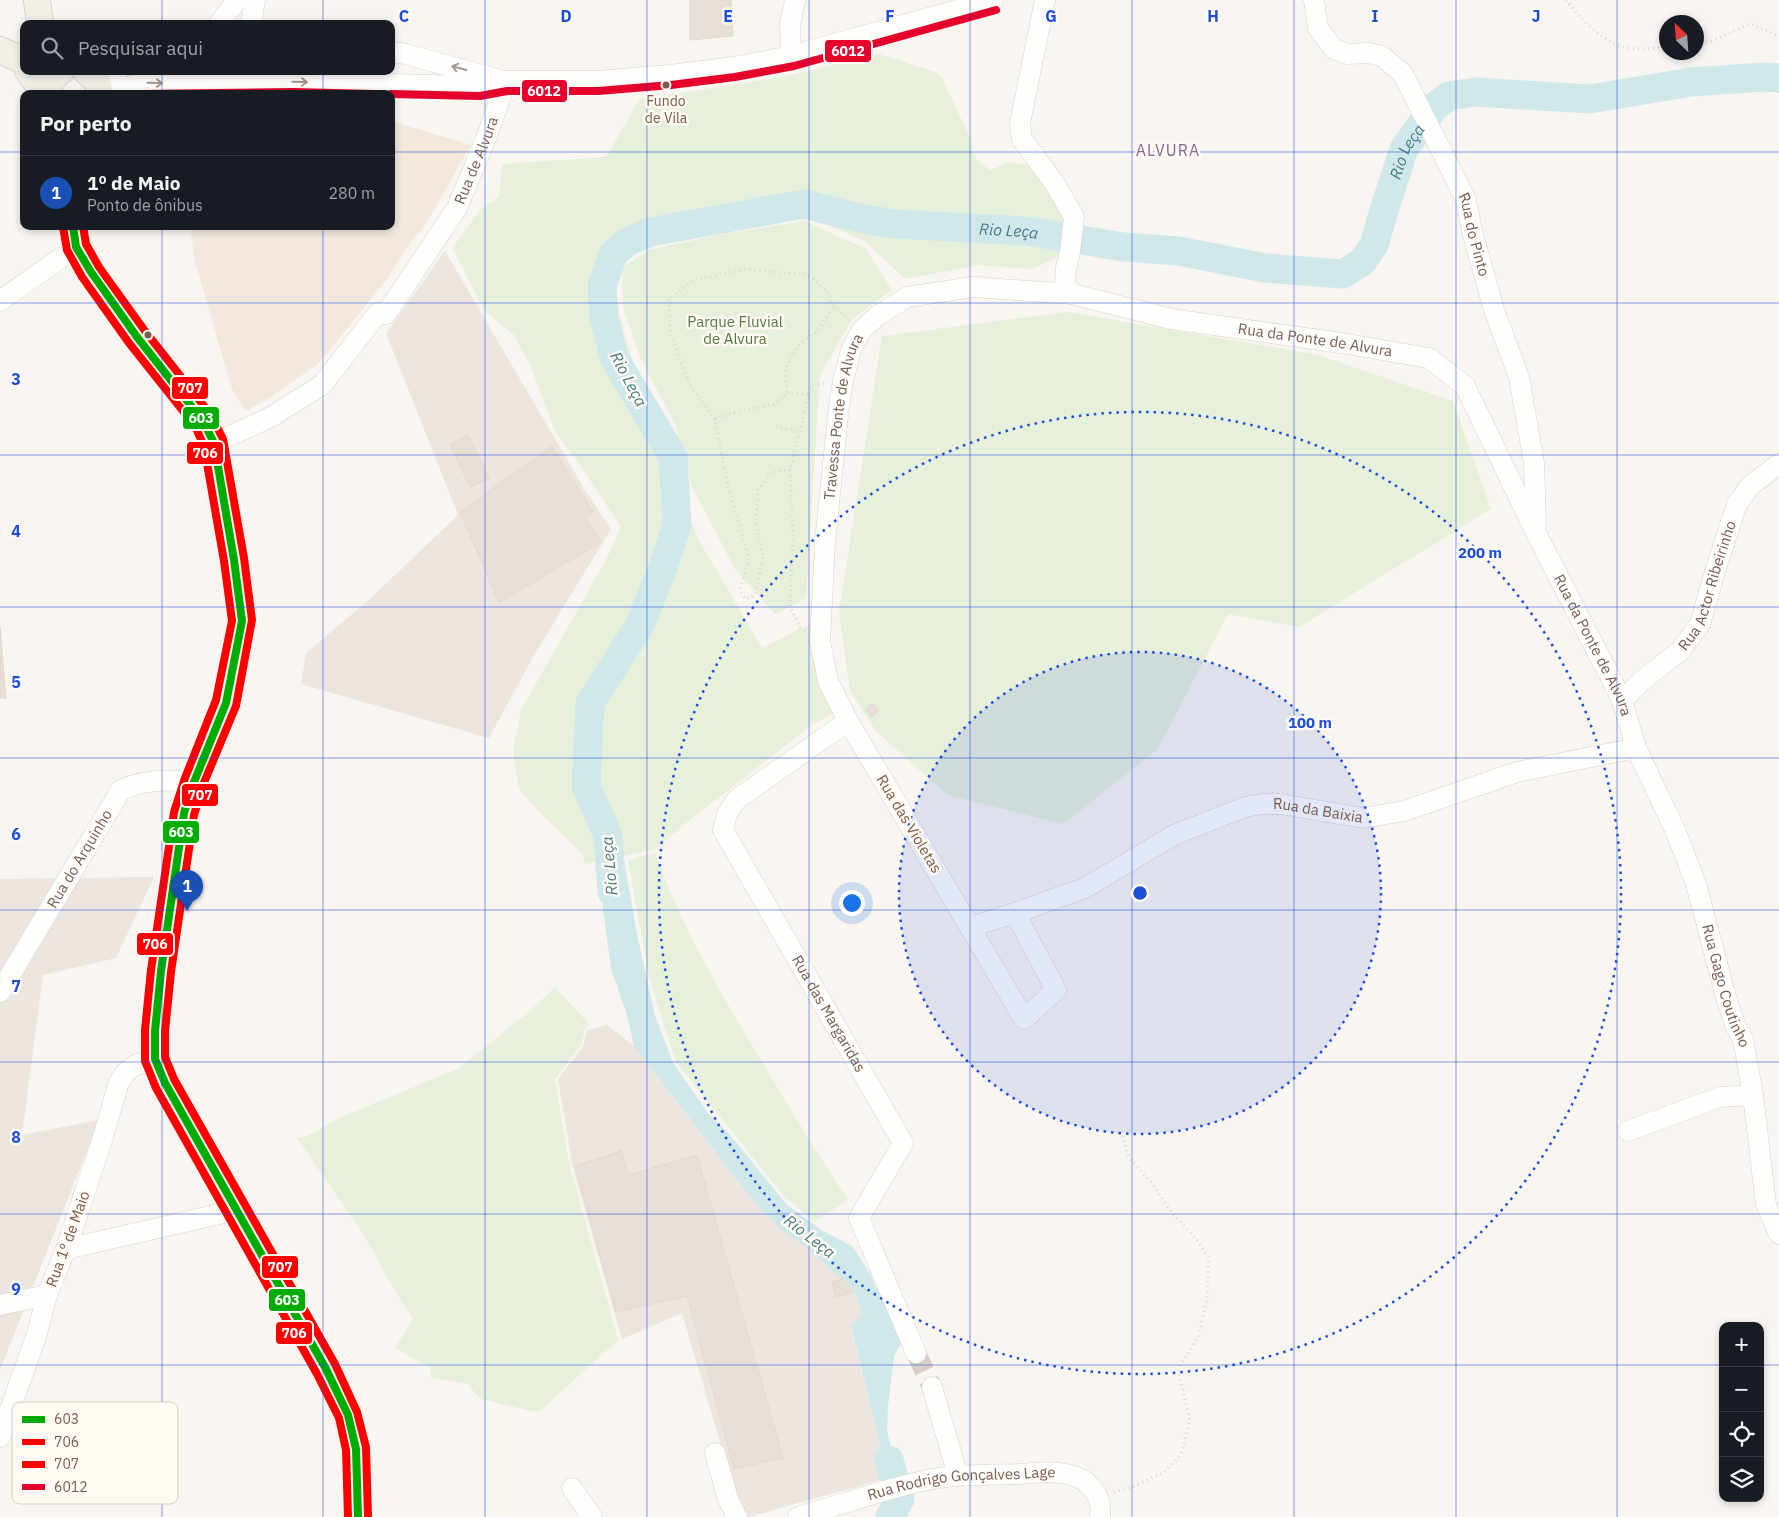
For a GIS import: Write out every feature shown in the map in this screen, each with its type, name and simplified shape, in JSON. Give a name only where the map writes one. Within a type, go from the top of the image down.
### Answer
[{"type":"main road","points":[[37,0],[40,20]]},
{"type":"main road","points":[[40,75],[52,79]]},
{"type":"main road","points":[[75,237],[91,272],[137,337],[203,421],[214,443],[234,560],[242,621],[226,703],[184,812],[161,971],[155,1032],[155,1059],[165,1083],[326,1369],[348,1415],[356,1449],[358,1517]]},
{"type":"street","points":[[252,20],[255,0]]},
{"type":"street","points":[[791,56],[790,25],[795,0]]},
{"type":"street","points":[[101,81],[125,86],[229,77],[251,77],[294,82],[480,86],[506,81],[597,81],[670,75],[791,56],[993,0]]},
{"type":"street","points":[[1045,0],[1020,122],[1022,139],[1055,184],[1074,217],[1066,268],[1066,283],[1072,294]]},
{"type":"street","name":"Rua do Pinto","points":[[1314,0],[1318,28],[1334,49],[1348,54],[1368,53],[1382,56],[1403,74],[1466,200],[1472,231],[1494,310],[1519,377],[1534,463],[1537,535]]},
{"type":"street","points":[[395,53],[506,81]]},
{"type":"street","name":"Rua de Alvura","points":[[214,443],[269,418],[322,385],[378,313],[386,314],[457,208],[487,136],[506,81]]},
{"type":"street","points":[[0,301],[75,237]]},
{"type":"street","name":"Travessa Ponte de Alvura","points":[[848,721],[828,682],[820,641],[825,542],[839,406],[851,350],[862,330],[877,316],[907,297],[973,287],[1072,294]]},
{"type":"street","name":"Rua da Ponte de Alvura","points":[[1072,294],[1171,319],[1341,343],[1429,358],[1465,386],[1537,535],[1622,700],[1636,748]]},
{"type":"street","name":"Rua Actor Ribeirinho","points":[[1622,700],[1644,679],[1680,651],[1700,624],[1737,504],[1750,485],[1779,464]]},
{"type":"street","name":"Rua das Violetas","points":[[848,721],[1024,1019],[1056,990],[1015,913]]},
{"type":"street","name":"Rua das Margaridas","points":[[848,721],[736,800],[727,814],[723,830],[903,1143],[859,1218],[916,1353]]},
{"type":"street","name":"Rua da Baixia","points":[[970,926],[1015,913],[1085,888],[1174,836],[1245,807],[1262,804],[1280,804],[1363,818],[1404,811],[1517,772],[1636,748]]},
{"type":"street","name":"Rua Gago Coutinho","points":[[1636,748],[1676,832],[1696,884],[1726,997],[1735,1025],[1743,1038],[1753,1095],[1766,1205],[1779,1234]]},
{"type":"street","name":"Rua do Arquinho","points":[[0,992],[121,790],[146,782],[180,780],[194,782]]},
{"type":"street","name":"Rua 1º de Maio","points":[[13,1402],[36,1337],[48,1295],[66,1249],[119,1082],[125,1073],[135,1065],[155,1059]]},
{"type":"street","points":[[1628,1131],[1720,1097],[1753,1095]]},
{"type":"street","points":[[66,1249],[237,1210]]},
{"type":"street","points":[[0,1305],[48,1295]]},
{"type":"street","points":[[932,1387],[958,1476]]},
{"type":"street","name":"Rua 1º de Maio","points":[[0,1437],[12,1404]]},
{"type":"street","points":[[715,1453],[728,1499],[738,1517]]},
{"type":"street","name":"Rua Rodrigo Gonçalves Lage","points":[[798,1517],[890,1489],[923,1481],[958,1476],[1056,1473],[1076,1476],[1093,1488],[1099,1496]]},
{"type":"street","points":[[572,1488],[592,1517]]},
{"type":"street","points":[[1099,1496],[1101,1506],[1100,1517]]},
{"type":"path","points":[[1566,0],[1577,14],[1605,38],[1620,46],[1659,47]]},
{"type":"path","points":[[1704,42],[1750,24],[1779,36]]},
{"type":"path","points":[[790,470],[772,472],[758,490],[756,523],[763,557],[755,595],[745,599],[740,589],[749,558],[728,488],[715,419],[690,385],[670,333],[668,299],[694,280],[744,269],[809,275],[827,291],[834,306],[862,330]]},
{"type":"path","points":[[715,419],[732,412],[776,404],[787,393],[786,368],[798,345],[817,332],[834,306]]},
{"type":"path","points":[[820,641],[800,628],[790,606],[793,538],[790,470],[812,385],[843,381]]},
{"type":"path","points":[[787,393],[810,395]]},
{"type":"path","points":[[776,426],[800,432]]},
{"type":"path","points":[[1099,1496],[1132,1487],[1165,1472],[1181,1454],[1190,1420],[1178,1369],[1198,1337],[1207,1299],[1209,1258],[1198,1241],[1172,1213],[1152,1183],[1129,1158],[1121,1131]]},
{"type":"shaded area","points":[[395,122],[471,145],[427,222],[405,250],[387,279],[318,364],[272,396],[246,411],[232,389],[195,262],[191,230],[395,230]]},
{"type":"shaded area","points":[[445,251],[585,490],[611,529],[533,657],[489,738],[301,684],[306,653],[372,597],[458,515],[386,333]]},
{"type":"shaded area","points":[[154,877],[116,958],[43,975],[22,1135],[99,1120],[0,1370],[0,879]]},
{"type":"shaded area","points":[[607,1025],[634,1046],[751,1198],[780,1229],[811,1251],[839,1277],[846,1281],[854,1291],[863,1313],[851,1327],[888,1478],[748,1517],[742,1517],[682,1313],[622,1339],[573,1168],[558,1079],[583,1047],[587,1030]]},
{"type":"green space","points":[[879,54],[936,72],[941,76],[971,140],[976,158],[989,170],[1006,162],[1038,166],[1070,218],[1063,254],[1032,269],[978,265],[905,279],[865,241],[805,215],[655,241],[624,257],[612,288],[632,360],[680,463],[686,510],[698,539],[762,648],[808,625],[824,681],[838,711],[812,725],[686,823],[656,849],[585,864],[582,853],[542,815],[519,789],[513,752],[521,710],[606,560],[621,527],[555,431],[531,367],[514,335],[484,310],[453,247],[481,209],[499,197],[502,164],[606,157],[640,99],[777,78]]},
{"type":"green space","name":"Parque Fluvial de Alvura","points":[[805,221],[866,249],[892,290],[852,319],[820,375],[806,598],[775,614],[735,569],[692,487],[675,424],[641,360],[623,308],[622,268],[649,250],[728,233]]},
{"type":"green space","points":[[1068,312],[1318,355],[1453,401],[1491,509],[1299,627],[1228,614],[1158,749],[1063,824],[947,795],[876,731],[850,691],[839,612],[882,336]]},
{"type":"green space","points":[[655,853],[678,908],[704,962],[749,1040],[848,1200],[814,1222],[783,1195],[676,1062],[649,978],[628,860]]},
{"type":"green space","points":[[555,987],[590,1025],[585,1028],[581,1044],[555,1079],[569,1163],[618,1340],[541,1410],[531,1411],[481,1399],[467,1384],[431,1377],[430,1368],[395,1348],[413,1319],[366,1238],[297,1138],[305,1137],[346,1115],[458,1069],[530,1011]]},
{"type":"water","points":[[598,846],[624,861],[637,934],[655,1016],[673,1063],[708,1113],[731,1136],[786,1204],[823,1231],[852,1246],[870,1273],[875,1286],[887,1302],[903,1340],[894,1356],[887,1431],[897,1473],[904,1480],[888,1484],[851,1326],[862,1313],[854,1291],[846,1281],[839,1277],[811,1251],[780,1229],[751,1198],[634,1046],[627,1015],[611,969],[600,885]]},
{"type":"building","points":[[690,0],[731,0],[733,36],[690,40]]},
{"type":"building","points":[[468,435],[489,479],[470,487],[450,444]]},
{"type":"building","points":[[552,446],[593,512],[585,518],[601,542],[499,603],[460,512]]},
{"type":"building","points":[[0,626],[6,698],[0,698]]},
{"type":"building","points":[[872,703],[879,710],[872,717],[865,710]]},
{"type":"building","points":[[621,1151],[628,1175],[697,1155],[783,1458],[734,1469],[687,1296],[616,1312],[575,1166]]},
{"type":"building","points":[[842,1279],[854,1292],[836,1297],[832,1282]]},
{"type":"waterway","name":"Rio Leça","points":[[612,892],[608,836],[586,786],[590,703],[640,625],[662,570],[677,525],[673,457],[614,358],[604,318],[602,286],[613,254],[627,242],[650,232],[804,204],[859,218],[895,224],[1026,231],[1124,247],[1179,251],[1265,268],[1343,274],[1362,262],[1374,245],[1404,149],[1434,107],[1449,96],[1475,92],[1590,99],[1691,82],[1764,77],[1779,78]]},
{"type":"waterway","name":"Rio Leça","points":[[889,1460],[900,1499],[890,1517]]},
{"type":"tunnel","points":[[916,1353],[932,1387]]},
{"type":"transit line","name":"6012","points":[[395,94],[480,96],[507,91],[598,91],[735,77],[794,66],[996,10]]},
{"type":"transit line","name":"706","points":[[64,230],[67,250],[82,277],[129,343],[195,426],[204,446],[224,561],[232,621],[216,700],[185,778],[174,812],[151,970],[145,1030],[145,1061],[156,1088],[317,1374],[339,1418],[346,1450],[348,1517]]},
{"type":"transit line","name":"603","points":[[74,230],[76,247],[91,272],[137,337],[203,421],[214,443],[234,560],[242,621],[226,703],[194,782],[184,813],[161,971],[155,1031],[155,1059],[165,1083],[326,1369],[348,1415],[356,1449],[358,1517]]},
{"type":"transit line","name":"707","points":[[84,230],[86,244],[99,267],[145,331],[211,415],[223,439],[244,558],[252,620],[236,706],[203,785],[194,815],[171,972],[165,1031],[165,1057],[174,1079],[335,1364],[357,1412],[366,1447],[368,1517]]},
{"type":"place","name":"Fundo de Vila","points":[[666,85]]},
{"type":"place","name":"1º de Maio","points":[[187,911]]},
{"type":"district","name":"ALVURA","points":[[1168,150]]}]
